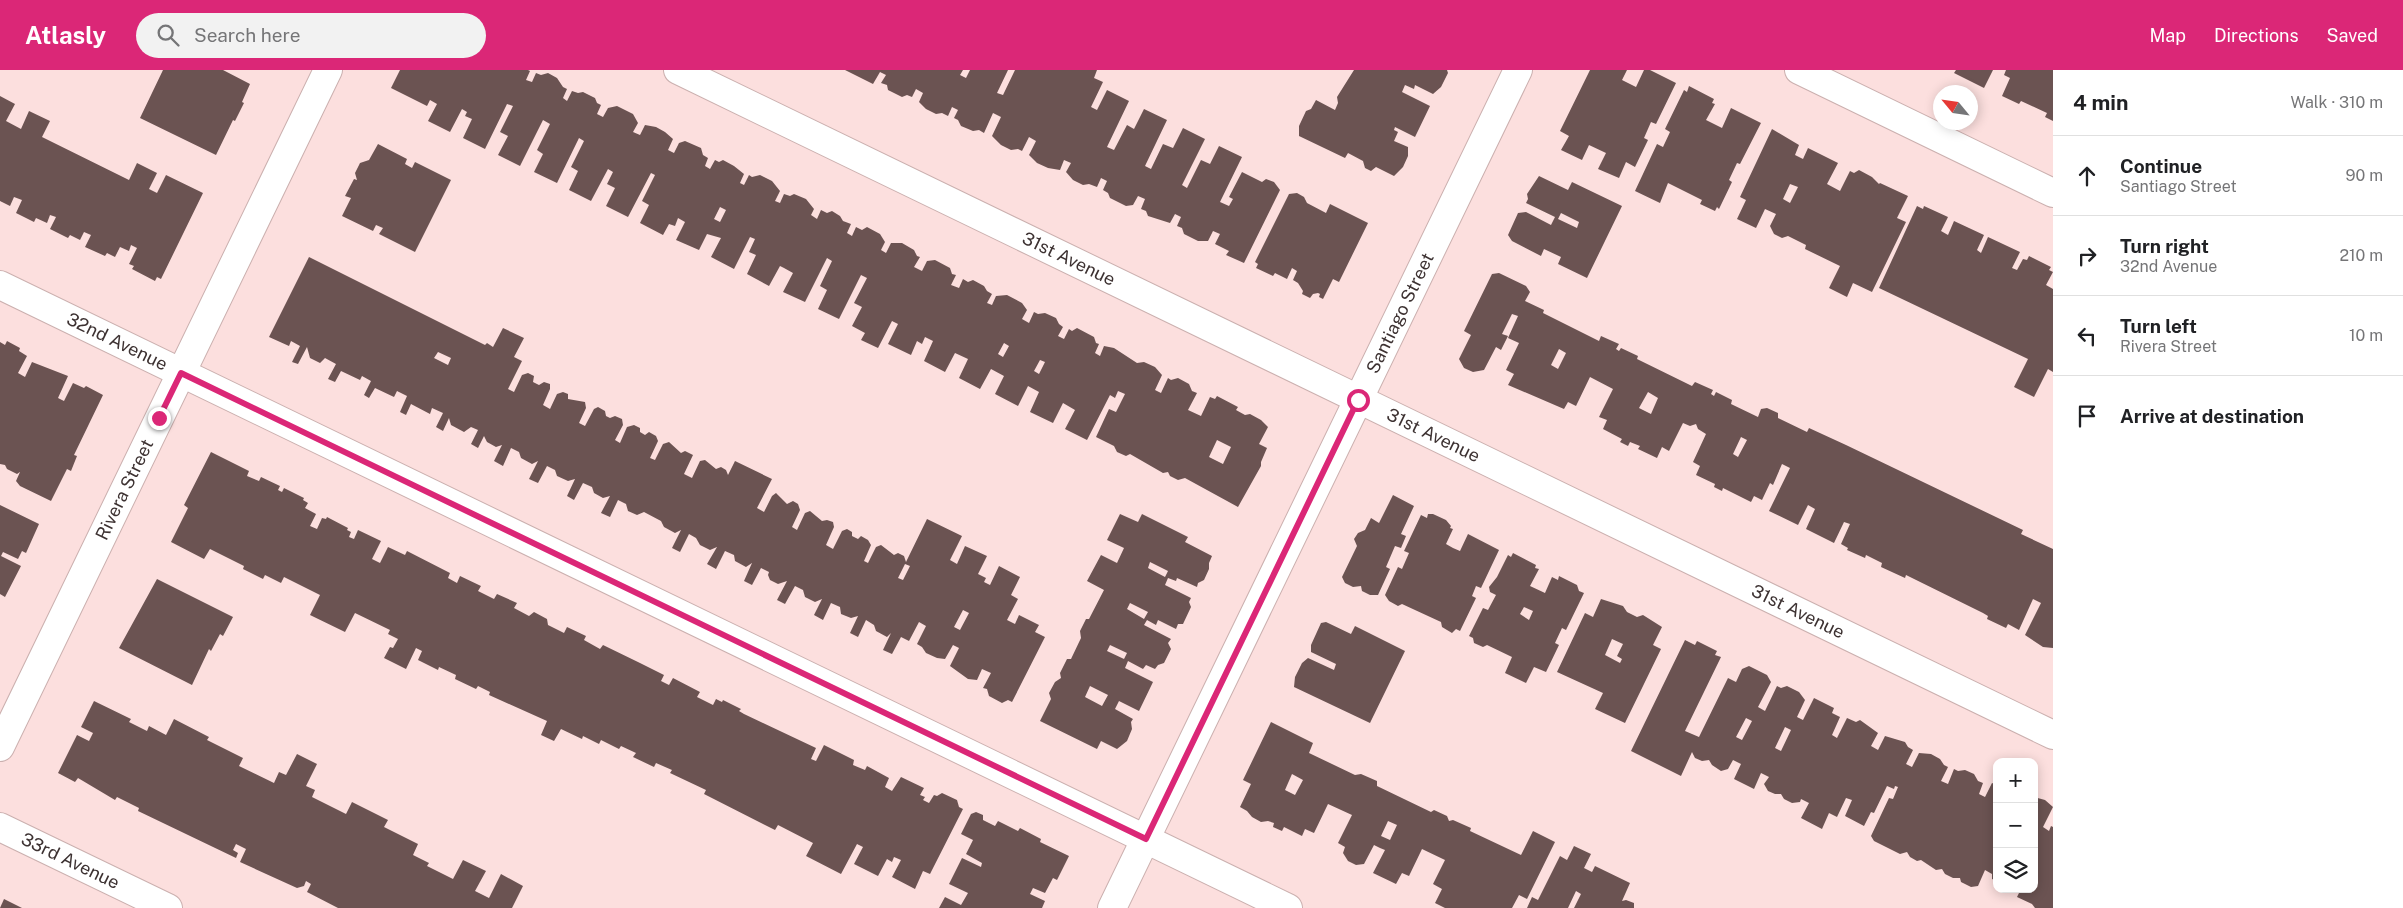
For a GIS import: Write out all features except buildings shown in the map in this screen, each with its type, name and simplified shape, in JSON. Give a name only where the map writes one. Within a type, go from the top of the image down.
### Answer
[{"type":"street","name":"Rivera Street","points":[[0,747],[328,70]]},
{"type":"street","name":"31st Avenue","points":[[678,70],[2053,735]]},
{"type":"street","name":"Santiago Street","points":[[1112,908],[1518,70]]},
{"type":"street","points":[[1799,70],[2053,193]]},
{"type":"street","name":"32nd Avenue","points":[[0,285],[1288,908]]},
{"type":"street","name":"33rd Avenue","points":[[0,827],[168,908]]},
{"type":"route","points":[[159,418],[181,373],[1146,839],[1358,400]]}]
